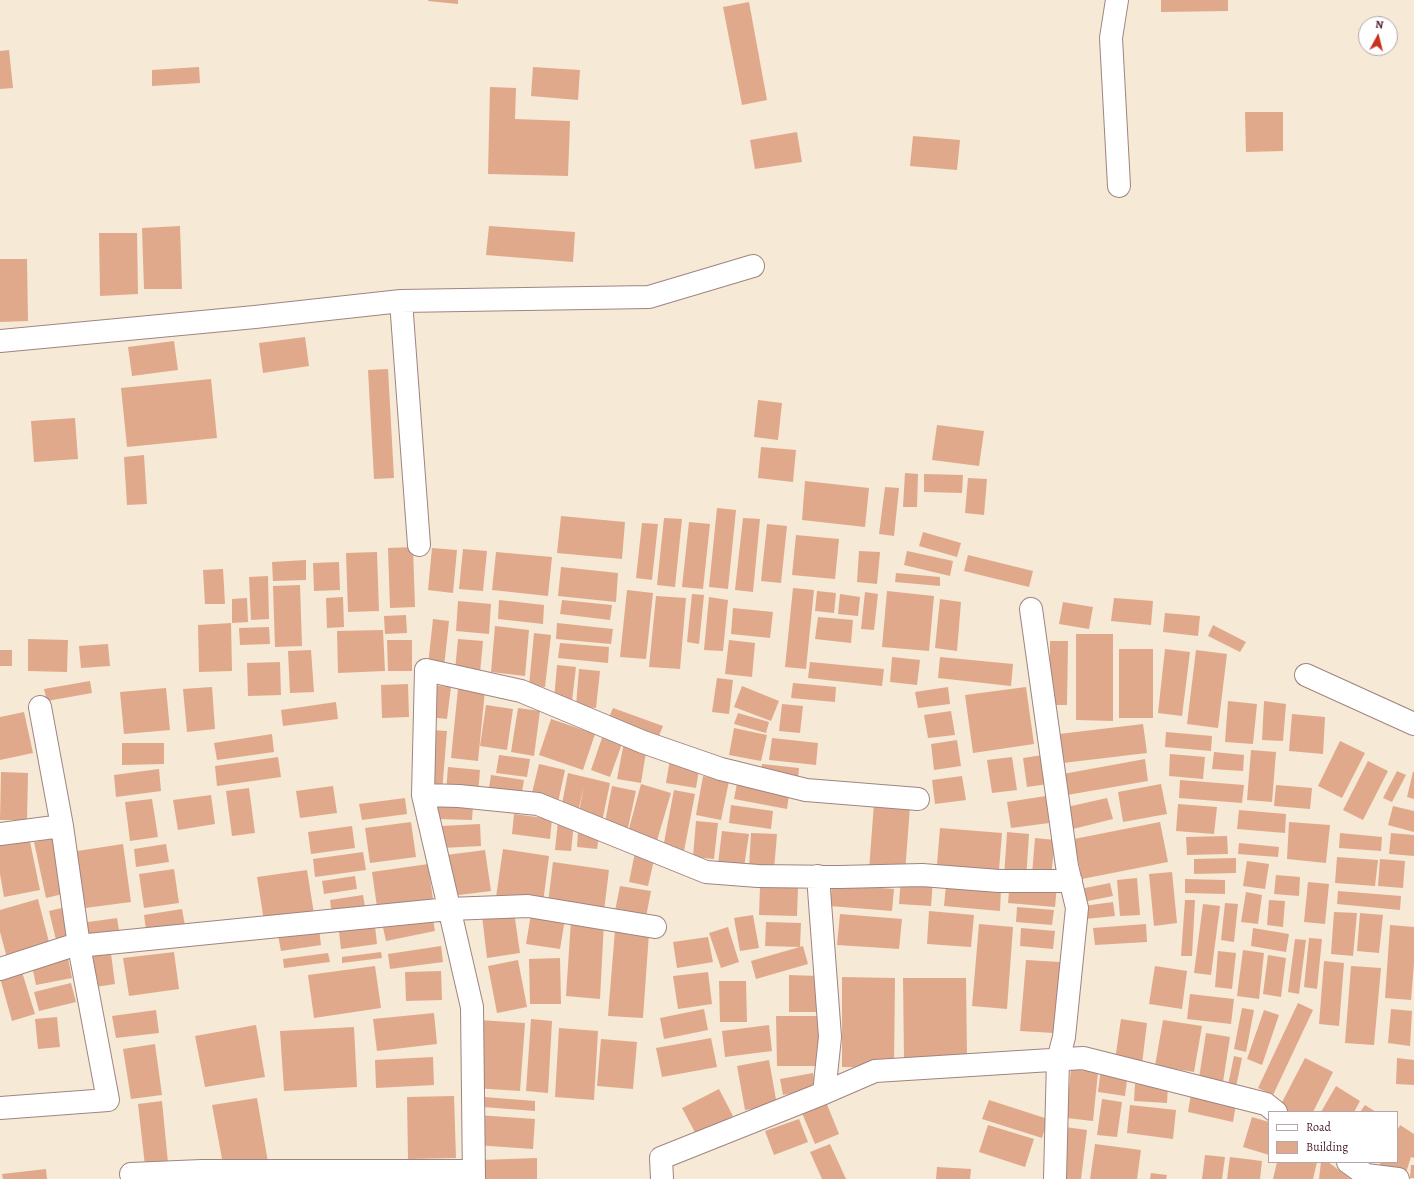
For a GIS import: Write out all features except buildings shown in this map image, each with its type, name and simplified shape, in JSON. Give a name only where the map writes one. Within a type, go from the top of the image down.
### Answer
[{"type":"street","points":[[1117,0],[1111,38],[1118,186]]},
{"type":"street","points":[[0,341],[255,317],[402,301],[649,297],[753,266]]},
{"type":"street","points":[[402,301],[419,545]]},
{"type":"street","points":[[1031,609],[1068,866],[1077,908],[1064,1036],[1058,1060],[1055,1179]]},
{"type":"street","points":[[131,1174],[474,1175],[472,1007],[423,794],[426,670],[521,691],[643,742],[721,769],[806,790],[918,798]]},
{"type":"street","points":[[1306,674],[1414,724]]},
{"type":"street","points":[[0,1108],[108,1100],[79,946],[62,826],[40,707]]},
{"type":"street","points":[[423,794],[538,804],[706,872],[758,876],[922,875],[999,881],[1071,881]]},
{"type":"street","points":[[0,834],[62,826]]},
{"type":"street","points":[[818,876],[830,1037],[824,1094]]},
{"type":"street","points":[[0,969],[68,947],[449,909],[528,906],[655,927]]},
{"type":"street","points":[[662,1179],[662,1158],[824,1094],[876,1071],[1083,1058],[1266,1104],[1275,1111]]},
{"type":"street","points":[[1350,1163],[1366,1174],[1398,1179]]}]
